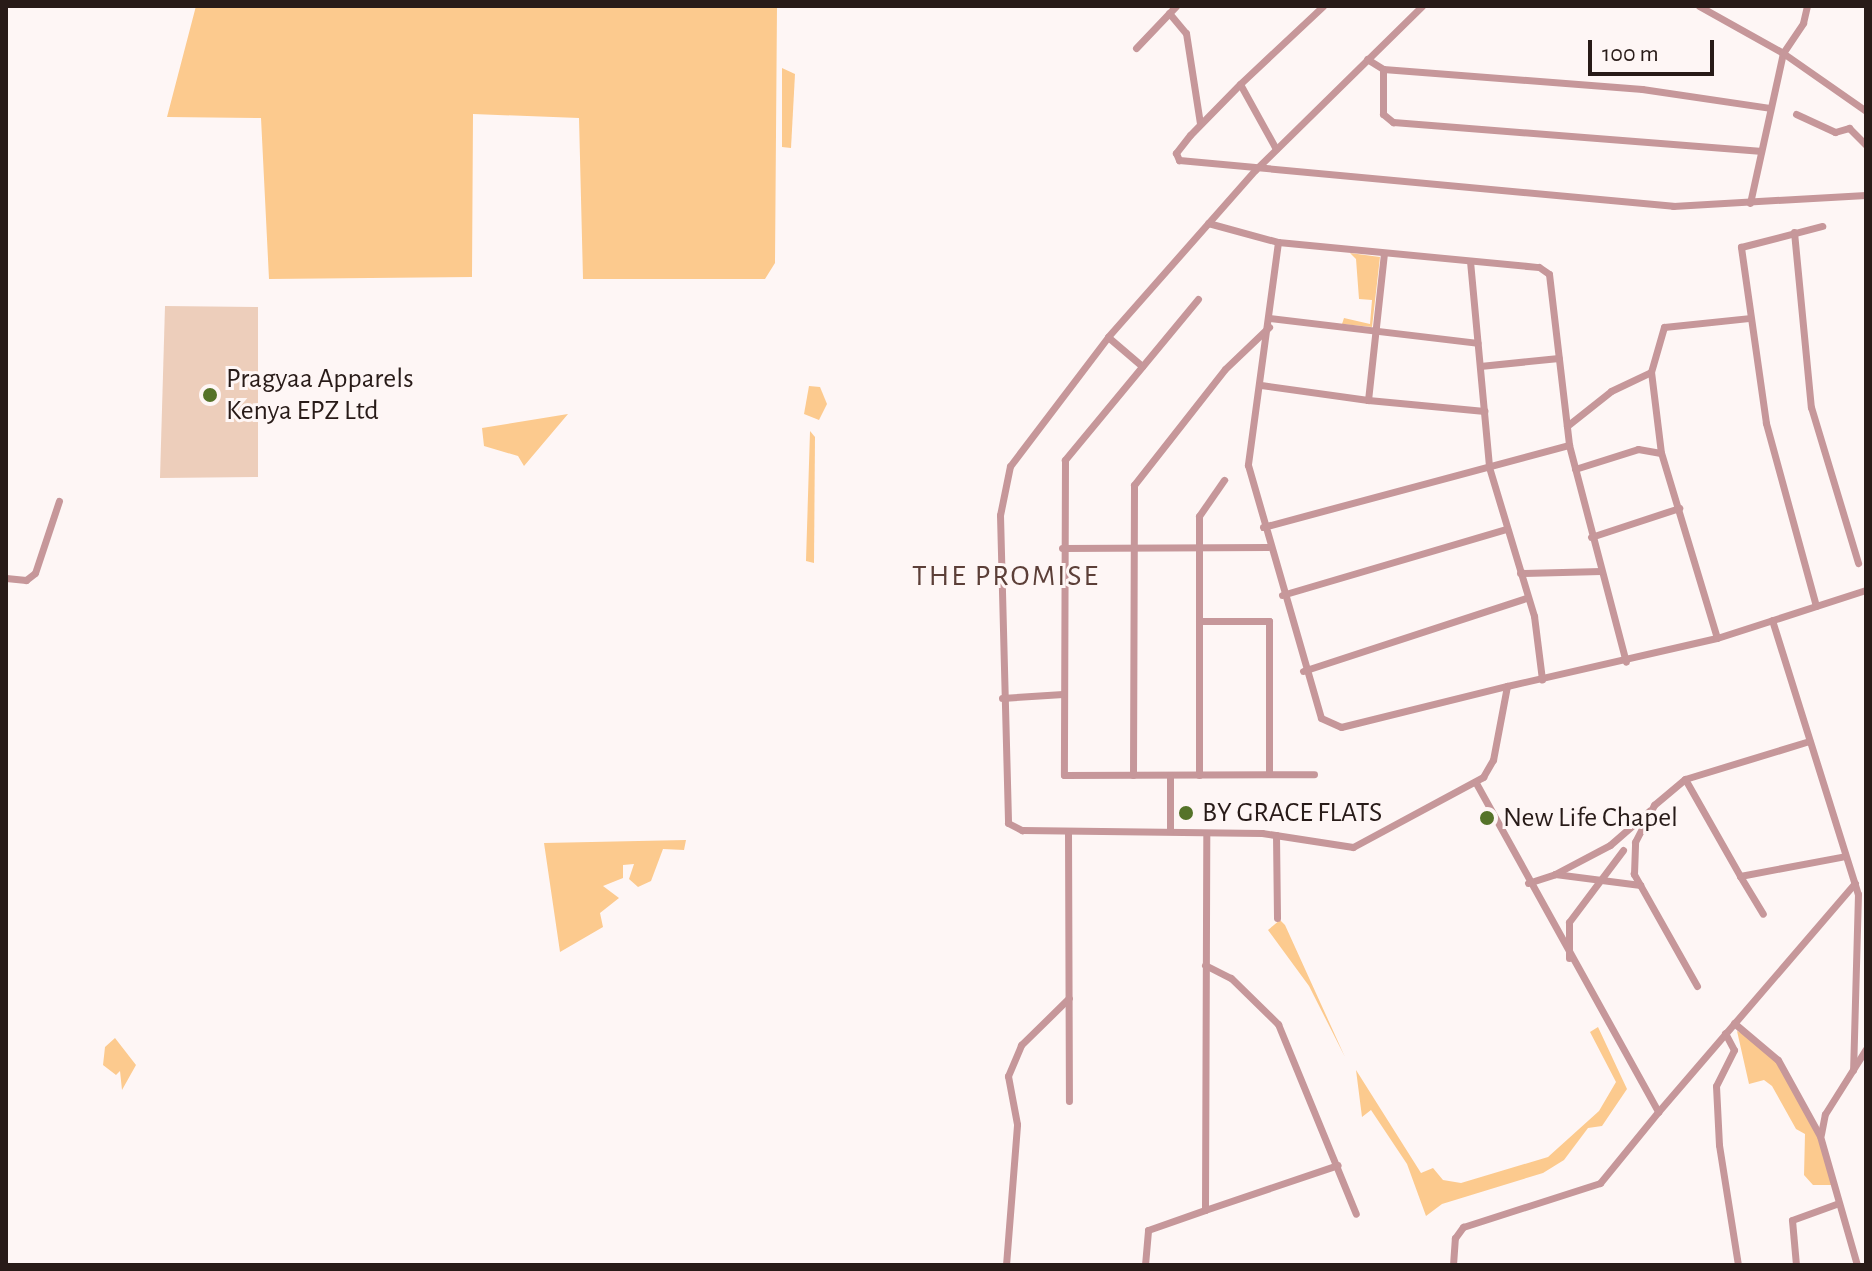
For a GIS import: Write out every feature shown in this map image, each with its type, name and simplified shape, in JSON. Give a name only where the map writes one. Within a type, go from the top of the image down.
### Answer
[{"type":"street","points":[[1136,48],[1176,6]]},
{"type":"street","points":[[1323,6],[1200,123],[1176,153],[1179,160],[1255,170],[1673,206],[1866,195]]},
{"type":"street","points":[[1422,6],[1255,170],[1108,337],[1025,438],[1004,483],[1002,698],[1008,823],[1022,830],[1276,835],[1353,847],[1476,783],[1493,760],[1507,686]]},
{"type":"street","points":[[1699,6],[1783,53],[1866,111]]},
{"type":"street","points":[[1750,203],[1783,53],[1807,6]]},
{"type":"street","points":[[1169,13],[1186,33],[1200,123]]},
{"type":"street","points":[[1367,59],[1383,69],[1642,89],[1770,108]]},
{"type":"street","points":[[1383,69],[1383,114],[1393,122],[1759,151]]},
{"type":"street","points":[[1240,84],[1276,149]]},
{"type":"street","points":[[1796,114],[1835,132],[1849,128],[1866,145]]},
{"type":"street","points":[[1208,223],[1278,242],[1539,267],[1549,274],[1569,445],[1626,662]]},
{"type":"street","points":[[1816,606],[1766,423],[1749,318],[1743,244],[1822,226]]},
{"type":"street","points":[[1794,232],[1811,407],[1858,563]]},
{"type":"street","points":[[1278,242],[1248,465],[1303,671],[1321,718],[1332,727],[1626,662],[1717,638],[1866,590]]},
{"type":"street","points":[[1368,400],[1384,253]]},
{"type":"street","points":[[1470,261],[1489,467],[1527,598],[1542,679]]},
{"type":"street","points":[[1198,299],[1067,452],[1062,548],[1064,775],[1314,774]]},
{"type":"street","points":[[1717,638],[1661,453],[1651,372],[1664,327],[1749,318]]},
{"type":"street","points":[[1269,322],[1478,343]]},
{"type":"street","points":[[1133,775],[1133,547],[1137,477],[1269,322]]},
{"type":"street","points":[[1108,337],[1142,366]]},
{"type":"street","points":[[1480,366],[1559,358]]},
{"type":"street","points":[[1567,426],[1611,391],[1651,372]]},
{"type":"street","points":[[1261,385],[1368,400],[1484,411]]},
{"type":"street","points":[[1263,527],[1569,445]]},
{"type":"street","points":[[1575,469],[1638,449],[1661,453]]},
{"type":"street","points":[[1199,775],[1201,508],[1224,480]]},
{"type":"street","points":[[6,578],[26,580],[35,573],[59,501]]},
{"type":"street","points":[[1591,537],[1679,508]]},
{"type":"street","points":[[1282,595],[1506,529]]},
{"type":"street","points":[[1062,548],[1268,547]]},
{"type":"street","points":[[1520,573],[1601,571]]},
{"type":"street","points":[[1303,671],[1527,598]]},
{"type":"street","points":[[1772,620],[1841,857],[1855,883],[1853,1070]]},
{"type":"street","points":[[1199,621],[1269,621],[1269,774]]},
{"type":"street","points":[[1002,698],[1063,694]]},
{"type":"street","points":[[1528,883],[1555,874],[1613,841],[1685,779],[1809,741]]},
{"type":"street","points":[[1170,775],[1170,831]]},
{"type":"street","points":[[1685,779],[1763,914]]},
{"type":"street","points":[[1476,783],[1569,960],[1658,1112]]},
{"type":"street","points":[[1631,858],[1651,810]]},
{"type":"street","points":[[1068,831],[1069,1101]]},
{"type":"street","points":[[1205,1210],[1206,833]]},
{"type":"street","points":[[1276,835],[1277,918]]},
{"type":"street","points":[[1613,841],[1631,858],[1640,885],[1697,986]]},
{"type":"street","points":[[1569,960],[1569,922],[1623,850]]},
{"type":"street","points":[[1740,876],[1841,857]]},
{"type":"street","points":[[1555,874],[1640,885]]},
{"type":"street","points":[[1453,1265],[1455,1238],[1463,1227],[1600,1183],[1855,883]]},
{"type":"street","points":[[1205,965],[1231,978],[1278,1024],[1356,1214]]},
{"type":"street","points":[[1006,1265],[1017,1124],[1008,1076],[1021,1045],[1069,998]]},
{"type":"street","points":[[1734,1023],[1778,1060],[1820,1136],[1836,1204],[1857,1265]]},
{"type":"street","points":[[1725,1033],[1734,1050],[1716,1086],[1719,1145],[1738,1265]]},
{"type":"street","points":[[1820,1136],[1825,1114],[1866,1049]]},
{"type":"street","points":[[1145,1265],[1148,1230],[1338,1165]]},
{"type":"street","points":[[1796,1265],[1792,1220],[1836,1204]]},
{"type":"shaded area","points":[[196,6],[777,6],[775,263],[765,279],[583,279],[579,118],[473,114],[472,277],[269,279],[261,118],[167,117]]},
{"type":"shaded area","points":[[782,68],[795,74],[791,148],[782,147]]},
{"type":"shaded area","points":[[1350,253],[1380,257],[1372,327],[1342,324],[1344,318],[1370,324],[1372,300],[1359,299],[1356,259]]},
{"type":"shaded area","points":[[809,386],[820,387],[827,404],[819,420],[804,414]]},
{"type":"shaded area","points":[[568,414],[524,466],[518,456],[484,446],[482,428]]},
{"type":"shaded area","points":[[810,431],[815,437],[814,563],[806,561]]},
{"type":"shaded area","points":[[686,840],[684,850],[663,849],[651,881],[638,887],[629,879],[634,864],[623,865],[623,878],[603,886],[619,898],[600,913],[603,927],[560,952],[544,843]]},
{"type":"shaded area","points":[[1280,920],[1345,1057],[1309,986],[1268,930]]},
{"type":"shaded area","points":[[1598,1027],[1627,1089],[1602,1126],[1588,1128],[1564,1160],[1543,1173],[1442,1204],[1426,1216],[1407,1164],[1371,1110],[1362,1117],[1356,1070],[1421,1173],[1433,1168],[1443,1180],[1461,1183],[1548,1157],[1599,1111],[1616,1082],[1590,1032]]},
{"type":"shaded area","points":[[1737,1031],[1759,1041],[1778,1060],[1820,1136],[1832,1185],[1813,1185],[1804,1175],[1805,1134],[1796,1129],[1772,1086],[1764,1080],[1749,1084]]},
{"type":"shaded area","points":[[115,1038],[136,1065],[122,1090],[120,1071],[116,1075],[103,1065],[105,1047]]},
{"type":"building","name":"Pragyaa Apparels Kenya EPZ Ltd","points":[[165,306],[258,307],[258,477],[160,478]]},
{"type":"place","name":"Pragyaa Apparels Kenya EPZ Ltd","points":[[210,395]]},
{"type":"place","name":"BY GRACE FLATS","points":[[1186,813]]},
{"type":"place","name":"New Life Chapel","points":[[1487,818]]},
{"type":"district","name":"THE PROMISE","points":[[1006,576]]}]
